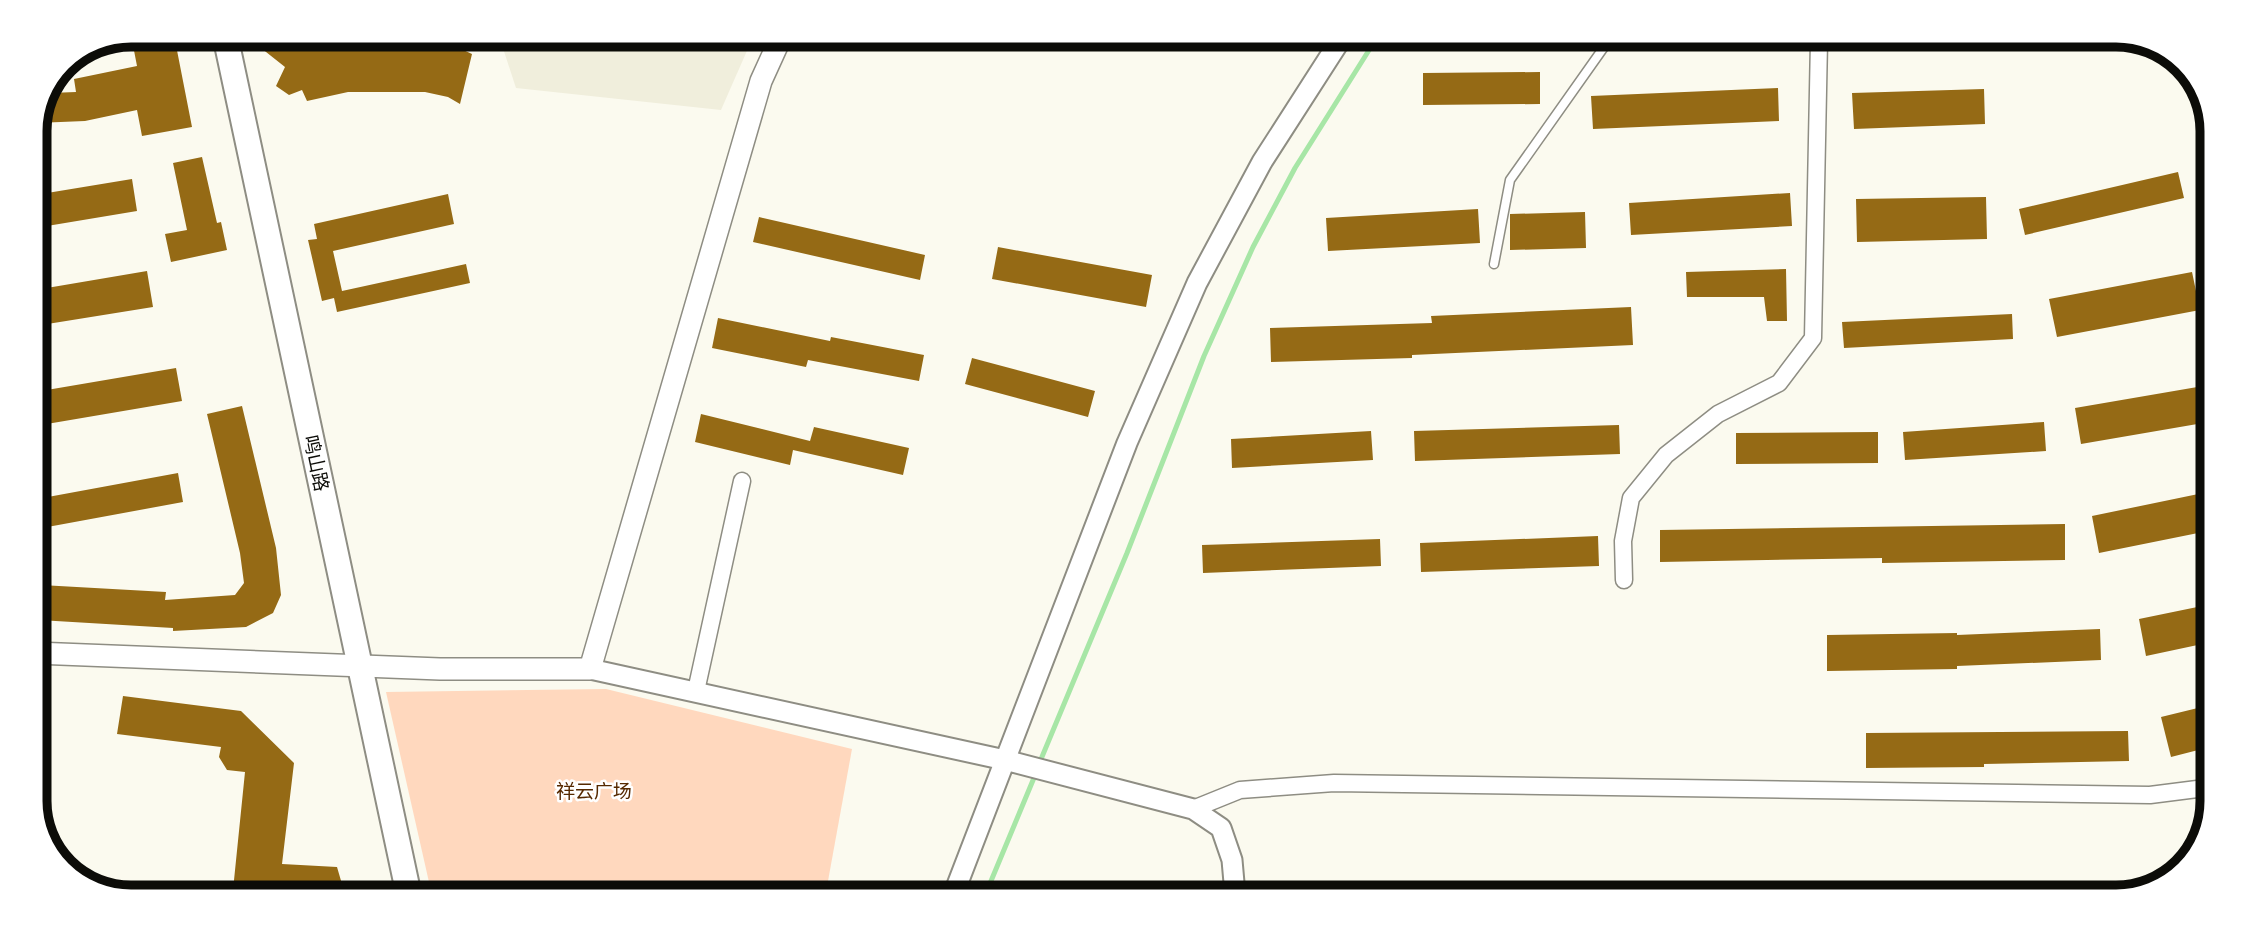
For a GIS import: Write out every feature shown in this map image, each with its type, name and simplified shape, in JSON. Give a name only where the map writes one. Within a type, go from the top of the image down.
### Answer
[{"type":"main road","name":"鸣山路","points":[[228,47],[407,885]]},
{"type":"main road","points":[[47,652],[440,669],[590,669],[761,81],[776,47]]},
{"type":"street","points":[[957,885],[1127,443],[1197,283],[1262,162],[1336,47]]},
{"type":"street","points":[[1624,580],[1623,541],[1631,498],[1667,455],[1718,414],[1779,383],[1813,338],[1819,47]]},
{"type":"street","points":[[696,691],[743,481]]},
{"type":"street","points":[[590,669],[1005,760],[1193,809],[1221,828],[1232,860],[1234,885]]},
{"type":"street","points":[[1193,809],[1240,790],[1334,783],[2150,795],[2200,789]]},
{"type":"lane","points":[[1494,264],[1510,180],[1604,47]]},
{"type":"shaded area","points":[[503,47],[749,47],[721,110],[516,88]]},
{"type":"green space","name":"祥云广场","points":[[606,689],[852,749],[827,885],[430,885],[386,692]]},
{"type":"building","points":[[133,47],[176,47],[192,127],[142,136],[137,110],[85,121],[48,123],[57,93],[76,92],[74,79],[137,66]]},
{"type":"building","points":[[326,47],[321,50],[350,47],[457,47],[472,54],[460,104],[448,97],[425,92],[348,92],[307,101],[302,90],[289,95],[276,86],[285,67],[261,48]]},
{"type":"building","points":[[1540,72],[1540,104],[1423,105],[1423,73]]},
{"type":"building","points":[[1778,88],[1779,121],[1593,129],[1591,96]]},
{"type":"building","points":[[1984,89],[1985,124],[1854,129],[1852,93]]},
{"type":"building","points":[[202,157],[217,223],[221,222],[227,250],[171,262],[165,234],[187,230],[173,163]]},
{"type":"building","points":[[2178,172],[2184,198],[2025,235],[2019,209]]},
{"type":"building","points":[[132,179],[137,211],[47,226],[47,193]]},
{"type":"building","points":[[1790,193],[1792,226],[1631,235],[1629,203]]},
{"type":"building","points":[[448,194],[454,224],[333,251],[342,291],[466,264],[470,283],[337,312],[334,298],[322,301],[308,240],[317,239],[314,224]]},
{"type":"building","points":[[1986,197],[1987,239],[1857,242],[1856,199]]},
{"type":"building","points":[[1478,209],[1480,243],[1328,251],[1326,218]]},
{"type":"building","points":[[1585,212],[1586,248],[1510,250],[1510,214]]},
{"type":"building","points":[[759,217],[925,255],[920,280],[753,242]]},
{"type":"building","points":[[998,247],[1152,275],[1146,307],[992,279]]},
{"type":"building","points":[[1786,269],[1787,321],[1767,321],[1764,297],[1687,297],[1686,272]]},
{"type":"building","points":[[147,271],[153,307],[47,324],[47,288]]},
{"type":"building","points":[[2192,272],[2200,310],[2057,337],[2049,299]]},
{"type":"building","points":[[1631,307],[1633,345],[1412,355],[1412,358],[1271,362],[1270,328],[1432,323],[1431,316]]},
{"type":"building","points":[[2012,314],[2013,339],[1844,348],[1842,322]]},
{"type":"building","points":[[718,318],[830,341],[831,337],[924,355],[919,381],[808,360],[806,367],[712,348]]},
{"type":"building","points":[[972,358],[1095,391],[1088,417],[965,384]]},
{"type":"building","points":[[176,368],[182,401],[47,424],[47,390]]},
{"type":"building","points":[[2200,387],[2200,424],[2081,444],[2075,408]]},
{"type":"building","points":[[242,406],[276,548],[281,595],[273,613],[246,627],[173,631],[173,628],[47,620],[47,585],[166,592],[165,600],[235,595],[244,583],[240,553],[207,414]]},
{"type":"building","points":[[701,414],[810,441],[814,427],[909,448],[903,475],[793,450],[790,465],[695,442]]},
{"type":"building","points":[[2044,422],[2046,451],[1905,460],[1903,432]]},
{"type":"building","points":[[1619,425],[1620,454],[1415,461],[1414,431]]},
{"type":"building","points":[[1371,431],[1373,460],[1232,468],[1231,439]]},
{"type":"building","points":[[1878,432],[1878,463],[1736,464],[1736,433]]},
{"type":"building","points":[[178,473],[183,502],[47,527],[47,497]]},
{"type":"building","points":[[2200,494],[2200,533],[2099,553],[2092,516]]},
{"type":"building","points":[[2065,524],[2065,560],[1882,563],[1882,558],[1660,562],[1660,530]]},
{"type":"building","points":[[1598,536],[1599,566],[1421,572],[1420,543]]},
{"type":"building","points":[[1380,539],[1381,566],[1203,573],[1202,545]]},
{"type":"building","points":[[2200,606],[2200,644],[2146,656],[2139,619]]},
{"type":"building","points":[[2100,629],[2101,660],[1957,666],[1957,669],[1827,671],[1827,635],[1957,635]]},
{"type":"building","points":[[123,696],[241,711],[294,763],[282,864],[337,867],[342,885],[234,885],[245,772],[227,770],[219,757],[221,747],[117,734]]},
{"type":"building","points":[[2200,707],[2200,750],[2171,757],[2161,717]]},
{"type":"building","points":[[2128,731],[2129,761],[1984,764],[1984,767],[1866,768],[1866,733]]},
{"type":"waterway","points":[[1039,764],[1127,553],[1204,356],[1253,247],[1295,168],[1371,47]]},
{"type":"waterway","points":[[989,885],[1036,773]]}]
